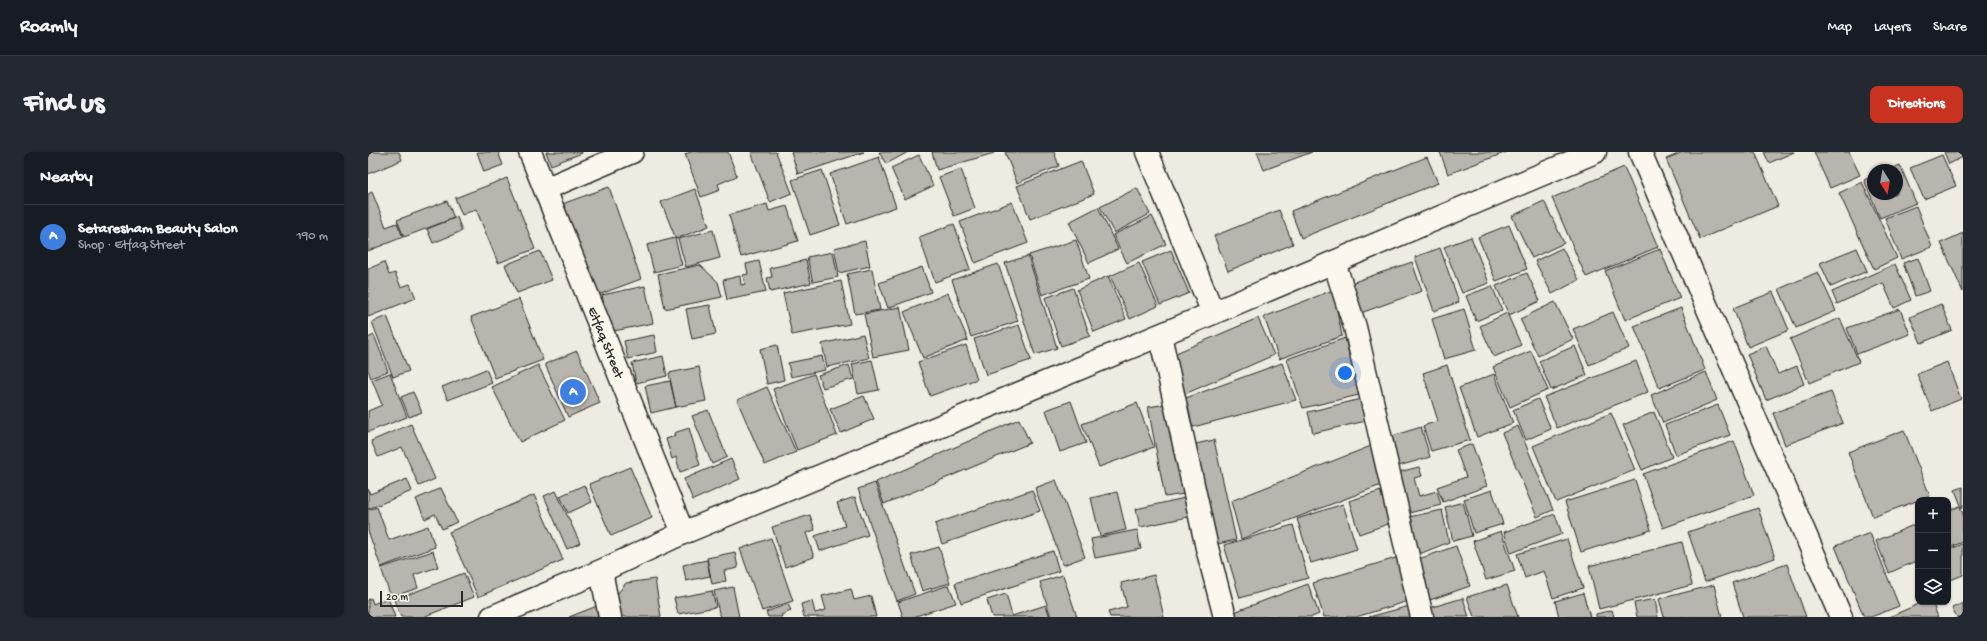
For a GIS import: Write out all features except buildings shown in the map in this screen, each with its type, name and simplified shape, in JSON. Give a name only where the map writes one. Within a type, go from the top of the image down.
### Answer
[{"type":"street","name":"Etfaq Street","points":[[530,152],[683,533]]},
{"type":"street","points":[[545,189],[632,152]]},
{"type":"street","points":[[1147,152],[1213,313]]},
{"type":"street","points":[[492,617],[601,571],[683,533],[1213,313],[1595,152]]},
{"type":"street","points":[[1640,152],[1841,617]]},
{"type":"street","points":[[1334,262],[1355,328],[1422,617]]},
{"type":"street","points":[[1160,335],[1207,548],[1225,617]]},
{"type":"street","points":[[601,571],[610,617]]},
{"type":"place","name":"Setaresham Beauty Salon","points":[[573,392]]}]
